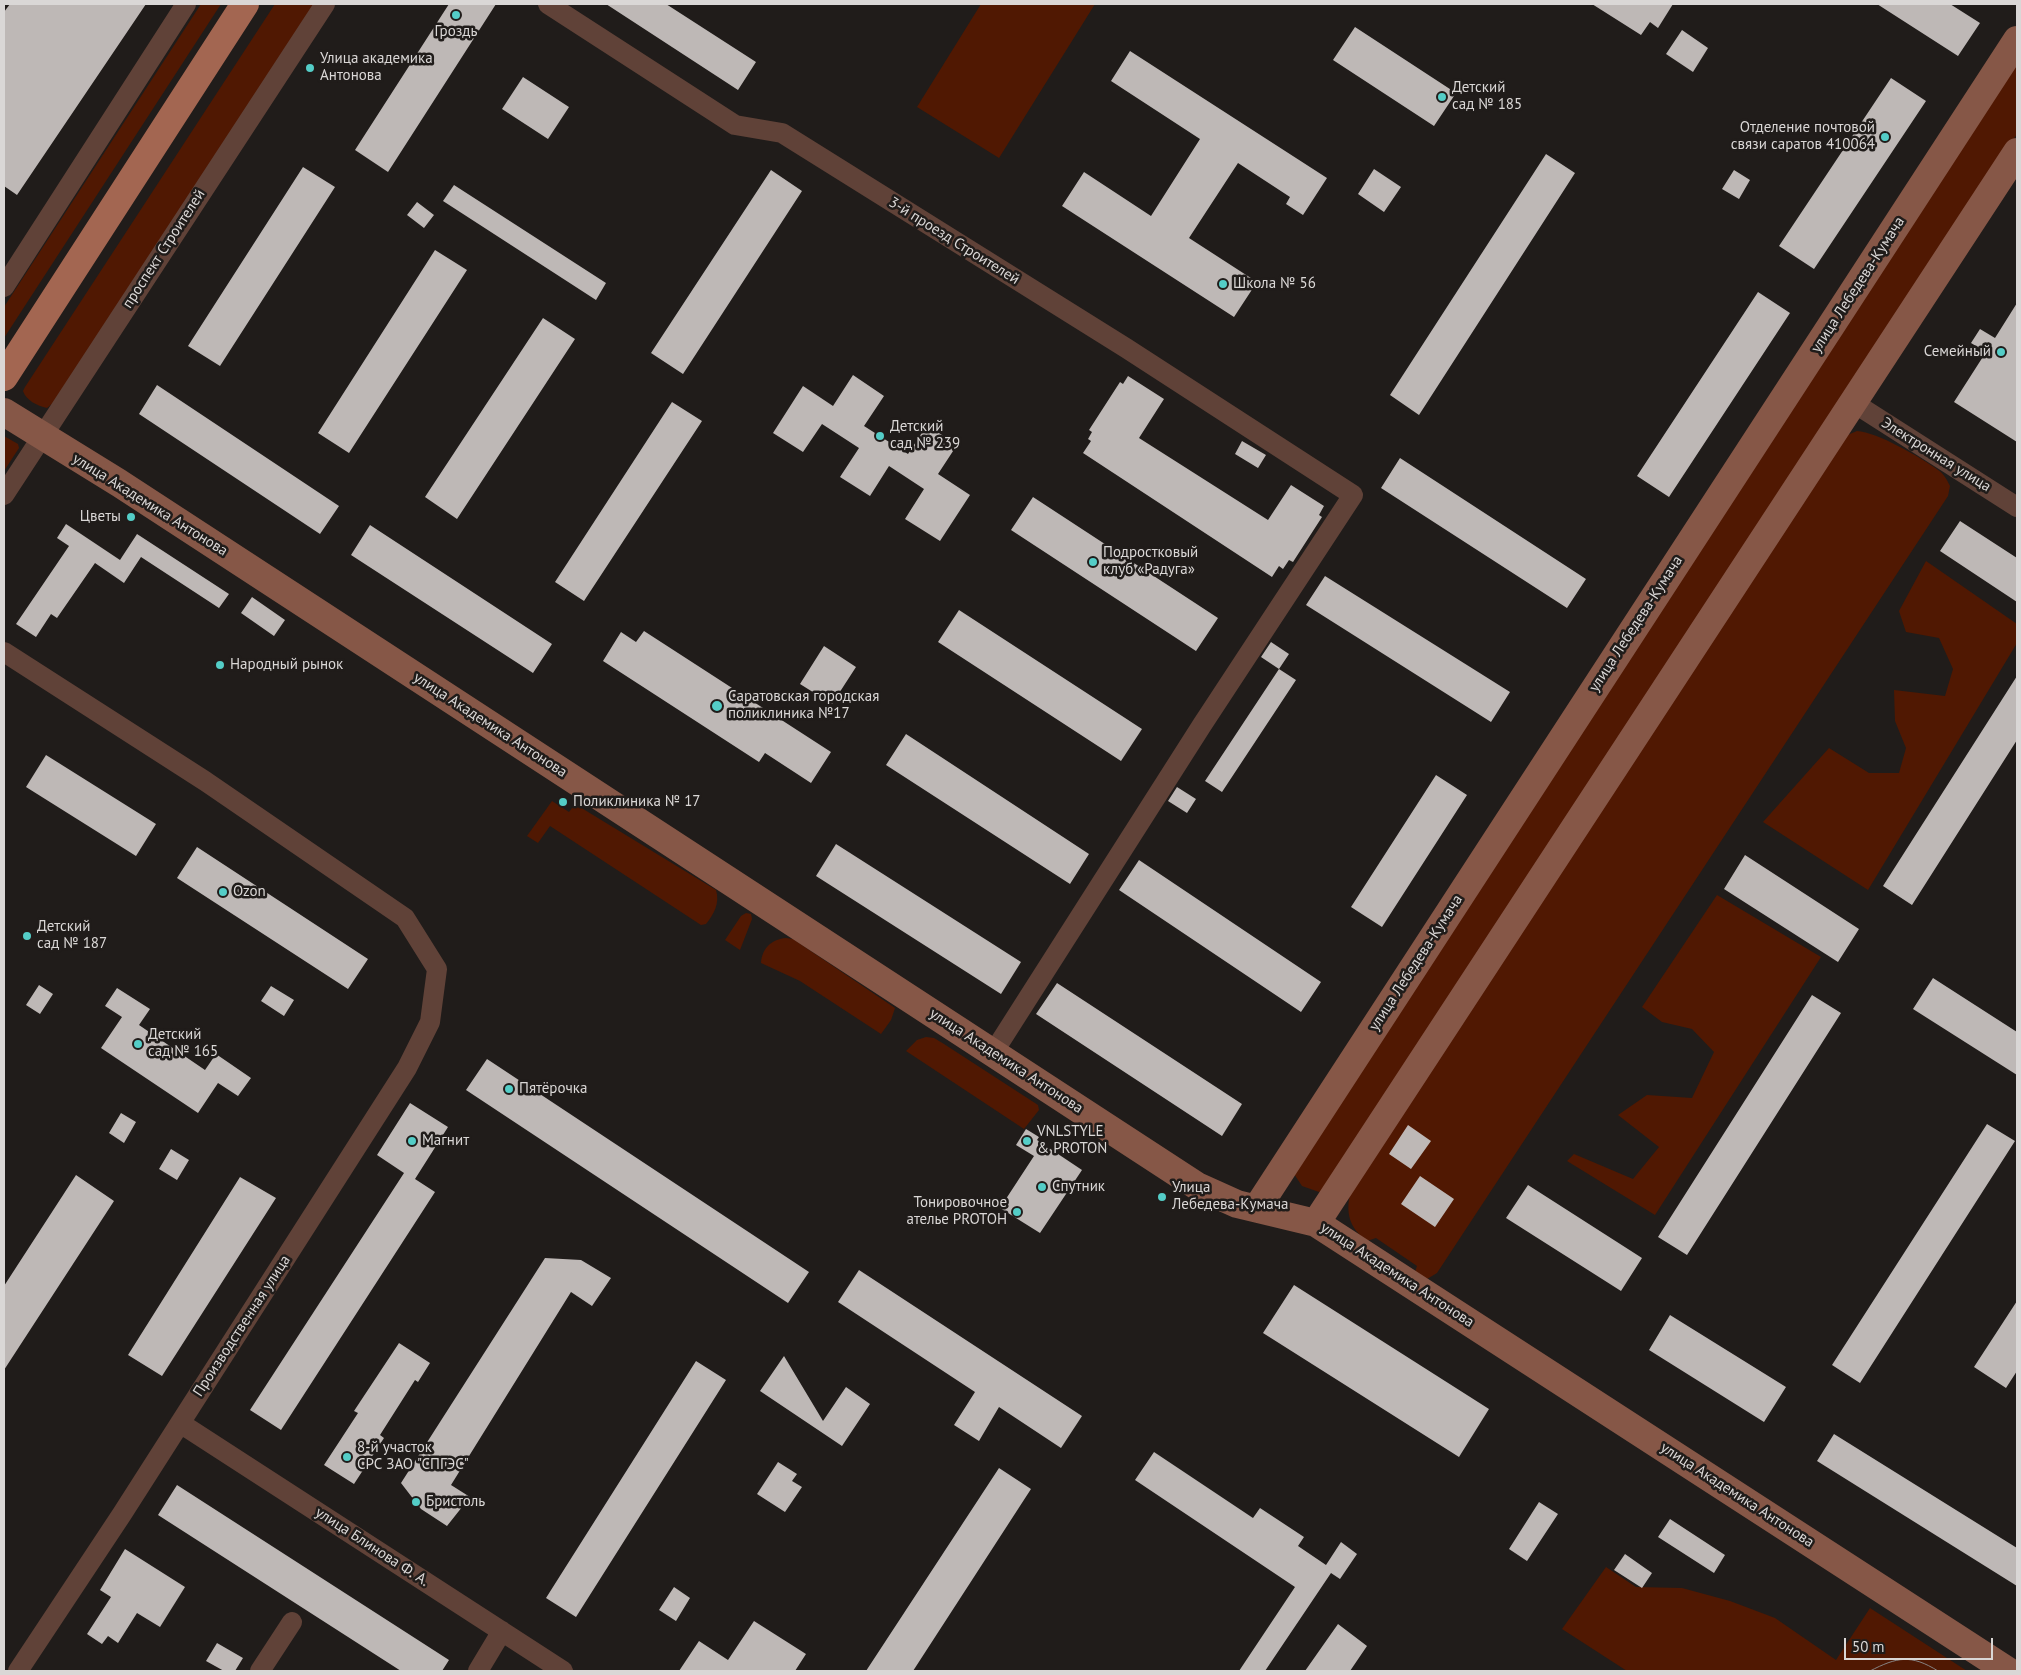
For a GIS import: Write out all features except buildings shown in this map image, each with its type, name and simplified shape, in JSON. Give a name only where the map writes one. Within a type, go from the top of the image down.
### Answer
[{"type":"main road","points":[[4,377],[246,4]]},
{"type":"street","points":[[4,287],[186,4]]},
{"type":"street","name":"проспект Строителей","points":[[4,495],[325,4]]},
{"type":"street","name":"3-й проезд Строителей","points":[[548,4],[735,125],[782,133],[1126,348],[1353,495],[1202,725],[994,1053]]},
{"type":"street","name":"улица Лебедева-Кумача","points":[[1257,1208],[2017,40]]},
{"type":"street","points":[[1316,1223],[2017,152]]},
{"type":"street","name":"Электронная улица","points":[[1854,403],[2017,507]]},
{"type":"street","name":"улица Академика Антонова","points":[[4,412],[41,437],[128,489],[1197,1186],[1237,1204],[1316,1223],[2008,1671]]},
{"type":"street","name":"Производственная улица","points":[[4,652],[204,781],[405,918],[437,969],[430,1022],[407,1068],[180,1423],[18,1671]]},
{"type":"street","name":"улица Блинова Ф. А.","points":[[180,1423],[563,1671]]},
{"type":"street","points":[[260,1671],[292,1622]]},
{"type":"street","points":[[478,1671],[502,1631]]},
{"type":"shaded area","points":[[201,4],[221,4],[4,338],[4,307]]},
{"type":"shaded area","points":[[275,4],[316,4],[53,403],[47,408],[32,402],[24,394],[25,387]]},
{"type":"shaded area","points":[[981,4],[1095,4],[999,158],[917,107]]},
{"type":"shaded area","points":[[2017,54],[2017,134],[1326,1189],[1319,1192],[1302,1186],[1294,1174]]},
{"type":"shaded area","points":[[1857,431],[1866,432],[1887,441],[1938,470],[1944,475],[1950,486],[1948,496],[1437,1273],[1427,1279],[1415,1272],[1417,1266],[1376,1238],[1367,1241],[1356,1231],[1350,1219],[1348,1205],[1351,1190],[1845,436]]},
{"type":"shaded area","points":[[4,436],[18,444],[19,448],[4,471]]},
{"type":"shaded area","points":[[1926,561],[2017,624],[2017,643],[1868,890],[1763,822],[1829,748],[1869,773],[1899,773],[1906,748],[1895,721],[1894,690],[1945,696],[1953,669],[1939,638],[1906,632],[1899,611]]},
{"type":"shaded area","points":[[552,801],[569,812],[575,804],[716,890],[716,908],[706,924],[701,925],[550,826],[538,843],[527,836]]},
{"type":"shaded area","points":[[1717,895],[1821,957],[1655,1215],[1567,1161],[1574,1154],[1633,1179],[1659,1147],[1618,1115],[1647,1095],[1692,1098],[1714,1052],[1692,1029],[1662,1022],[1642,1007]]},
{"type":"shaded area","points":[[746,913],[751,914],[752,919],[740,950],[725,940],[741,916]]},
{"type":"shaded area","points":[[786,938],[793,939],[895,1008],[891,1020],[881,1034],[800,981],[761,963],[763,953],[772,942]]},
{"type":"shaded area","points":[[926,1037],[934,1038],[944,1044],[1038,1105],[1039,1110],[1024,1129],[906,1051],[917,1040]]},
{"type":"shaded area","points":[[1606,1567],[1636,1587],[1682,1588],[1730,1601],[1775,1618],[1836,1660],[1870,1608],[1967,1671],[1627,1671],[1562,1629]]},
{"type":"tram line","points":[[1870,1671],[1896,1660],[1904,1659],[1920,1662],[1938,1671]]},
{"type":"place","name":"Гроздь","points":[[456,15]]},
{"type":"place","name":"Улица академика Антонова","points":[[310,68]]},
{"type":"place","name":"Детский сад № 185","points":[[1442,97]]},
{"type":"place","name":"Отделение почтовой связи саратов 410064","points":[[1885,137]]},
{"type":"place","name":"Школа № 56","points":[[1223,284]]},
{"type":"place","name":"Семейный","points":[[2001,352]]},
{"type":"place","name":"Детский сад № 239","points":[[880,436]]},
{"type":"place","name":"Цветы","points":[[131,517]]},
{"type":"place","name":"Подростковый клуб «Радуга»","points":[[1093,562]]},
{"type":"place","name":"Народный рынок","points":[[220,665]]},
{"type":"place","name":"Саратовская городская поликлиника №17","points":[[717,706]]},
{"type":"place","name":"Поликлиника № 17","points":[[563,802]]},
{"type":"place","name":"Ozon","points":[[223,892]]},
{"type":"place","name":"Детский сад № 187","points":[[27,936]]},
{"type":"place","name":"Детский сад № 165","points":[[138,1044]]},
{"type":"place","name":"Пятёрочка","points":[[509,1089]]},
{"type":"place","name":"Магнит","points":[[412,1141]]},
{"type":"place","name":"VNLSTYLE & PROTON","points":[[1027,1141]]},
{"type":"place","name":"Спутник","points":[[1042,1187]]},
{"type":"place","name":"Улица Лебедева-Кумача","points":[[1162,1197]]},
{"type":"place","name":"Тонировочное ателье PROTOH","points":[[1017,1212]]},
{"type":"place","name":"8-й участок СРС ЗАО \"СПГЭС\"","points":[[347,1457]]},
{"type":"place","name":"Бристоль","points":[[416,1502]]}]
